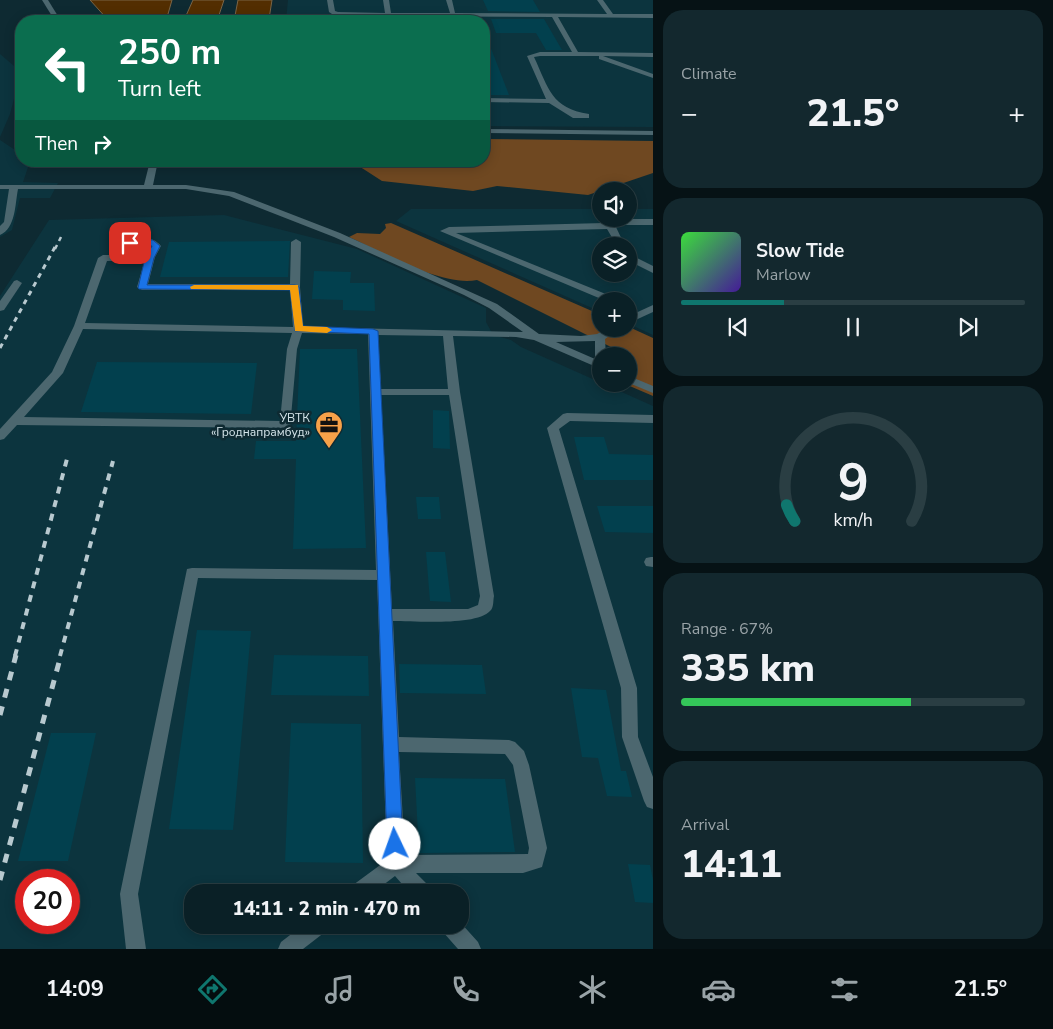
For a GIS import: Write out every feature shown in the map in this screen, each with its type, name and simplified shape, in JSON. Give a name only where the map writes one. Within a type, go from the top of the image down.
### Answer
[{"type":"lane","points":[[45,0],[54,15]]},
{"type":"lane","points":[[330,0],[332,12],[337,14],[653,16]]},
{"type":"lane","points":[[386,0],[388,14]]},
{"type":"lane","points":[[449,0],[453,15]]},
{"type":"lane","points":[[600,0],[611,16]]},
{"type":"lane","points":[[554,15],[576,54]]},
{"type":"lane","points":[[551,101],[530,56],[540,54],[653,55]]},
{"type":"lane","points":[[589,54],[653,76]]},
{"type":"lane","points":[[490,100],[551,101],[576,116],[586,116]]},
{"type":"lane","points":[[490,131],[653,133]]},
{"type":"lane","points":[[148,187],[153,167]]},
{"type":"lane","points":[[0,187],[186,187],[231,194],[337,236],[467,293],[493,306],[537,337],[592,361]]},
{"type":"lane","points":[[0,232],[8,222],[14,187]]},
{"type":"lane","points":[[637,222],[653,222]]},
{"type":"lane","points":[[592,227],[444,231],[592,292]]},
{"type":"lane","points":[[122,258],[125,246],[137,241],[153,242],[156,246],[150,258],[142,288],[295,287]]},
{"type":"lane","points":[[13,421],[286,425],[292,349],[298,329],[295,287],[296,242]]},
{"type":"lane","points":[[0,436],[57,373],[78,326],[103,258],[150,258]]},
{"type":"lane","points":[[637,261],[653,270]]},
{"type":"lane","points":[[0,308],[17,283]]},
{"type":"lane","points":[[637,316],[653,308]]},
{"type":"lane","points":[[637,311],[653,318]]},
{"type":"lane","points":[[78,326],[298,329],[592,337]]},
{"type":"lane","points":[[373,331],[396,864],[414,884]]},
{"type":"lane","points":[[384,615],[469,615],[485,608],[487,596],[454,392],[448,334]]},
{"type":"lane","points":[[600,337],[600,347]]},
{"type":"lane","points":[[637,383],[653,390]]},
{"type":"lane","points":[[376,392],[454,392]]},
{"type":"lane","points":[[653,419],[567,417],[553,428],[629,688],[630,737],[653,801]]},
{"type":"lane","points":[[136,949],[129,894],[192,573],[383,575]]},
{"type":"lane","points":[[370,884],[396,864],[523,864],[536,861],[538,848],[522,765],[518,756],[509,747],[390,744]]},
{"type":"lane","points":[[288,949],[307,934]]},
{"type":"lane","points":[[458,934],[470,949]]},
{"type":"shaded area","points":[[90,0],[172,0],[168,15],[104,15]]},
{"type":"shaded area","points":[[193,0],[224,0],[219,15],[186,15]]},
{"type":"shaded area","points":[[238,0],[272,0],[270,15],[235,15]]},
{"type":"shaded area","points":[[288,0],[653,0],[653,127],[490,126],[490,15],[287,15]]},
{"type":"shaded area","points":[[0,54],[15,67],[15,95],[10,114],[0,137]]},
{"type":"shaded area","points":[[490,139],[653,141],[653,173],[626,182],[592,182],[592,194],[588,195],[497,186],[473,191],[382,181],[360,167],[490,167]]},
{"type":"shaded area","points":[[0,140],[15,150],[15,167],[28,167],[23,182],[58,183],[50,198],[20,198],[12,230],[0,237]]},
{"type":"shaded area","points":[[411,209],[592,209],[592,227],[637,227],[637,209],[653,209],[653,335],[637,328],[637,292],[592,292],[592,308],[396,221]]},
{"type":"shaded area","points":[[224,215],[357,249],[486,308],[486,322],[493,335],[511,340],[521,347],[592,379],[592,392],[622,392],[653,406],[653,949],[0,949],[0,296],[49,220]]},
{"type":"shaded area","points":[[391,223],[592,311],[592,337],[637,337],[637,331],[653,338],[653,396],[637,389],[637,347],[611,347],[477,280],[463,281],[447,278],[412,267],[349,237],[357,233],[380,234],[386,228],[385,224]]},
{"type":"building","points":[[483,0],[533,0],[540,12],[488,11]]},
{"type":"building","points":[[491,19],[544,19],[562,50],[546,50],[536,33],[496,33]]},
{"type":"building","points":[[490,46],[509,95],[490,95]]},
{"type":"building","points":[[290,241],[288,277],[160,277],[169,242]]},
{"type":"building","points":[[314,271],[351,272],[350,283],[374,283],[375,311],[343,310],[343,300],[312,299]]},
{"type":"building","name":"УВТК «Гроднапрамбуд»","points":[[300,349],[357,349],[366,548],[293,549],[296,459],[254,459],[256,441],[296,441]]},
{"type":"building","points":[[97,362],[257,363],[251,414],[81,412]]},
{"type":"building","points":[[433,410],[449,411],[450,449],[433,448]]},
{"type":"building","points":[[574,437],[604,437],[609,454],[653,455],[653,480],[584,480]]},
{"type":"building","points":[[416,497],[439,497],[441,519],[418,519]]},
{"type":"building","points":[[597,506],[653,506],[653,533],[605,532]]},
{"type":"building","points":[[426,552],[445,552],[451,602],[430,601]]},
{"type":"building","points":[[197,630],[251,631],[233,830],[169,829]]},
{"type":"building","points":[[274,655],[368,656],[369,696],[271,695]]},
{"type":"building","points":[[399,664],[482,665],[486,694],[400,693]]},
{"type":"building","points":[[571,688],[606,690],[621,771],[626,771],[632,797],[607,796],[598,758],[582,757]]},
{"type":"building","points":[[291,723],[361,724],[363,863],[285,862]]},
{"type":"building","points":[[51,733],[96,733],[68,861],[18,861]]},
{"type":"building","points":[[415,778],[505,779],[515,852],[419,853]]},
{"type":"building","points":[[628,864],[650,865],[653,880],[653,903],[635,902]]},
{"type":"railway","points":[[55,249],[61,237]]},
{"type":"railway","points":[[0,348],[55,247]]},
{"type":"railway","points":[[15,656],[68,455]]},
{"type":"railway","points":[[60,656],[113,461]]},
{"type":"railway","points":[[0,715],[16,655]]},
{"type":"railway","points":[[0,880],[61,655]]},
{"type":"slow traffic","points":[[194,287],[295,287],[298,329],[327,330]]},
{"type":"place","name":"УВТК «Гроднапрамбуд»","points":[[329,449]]},
{"type":"route","points":[[130,243],[137,241],[153,242],[156,246],[150,258],[142,288],[295,287],[298,329],[373,331],[395,844]]}]
